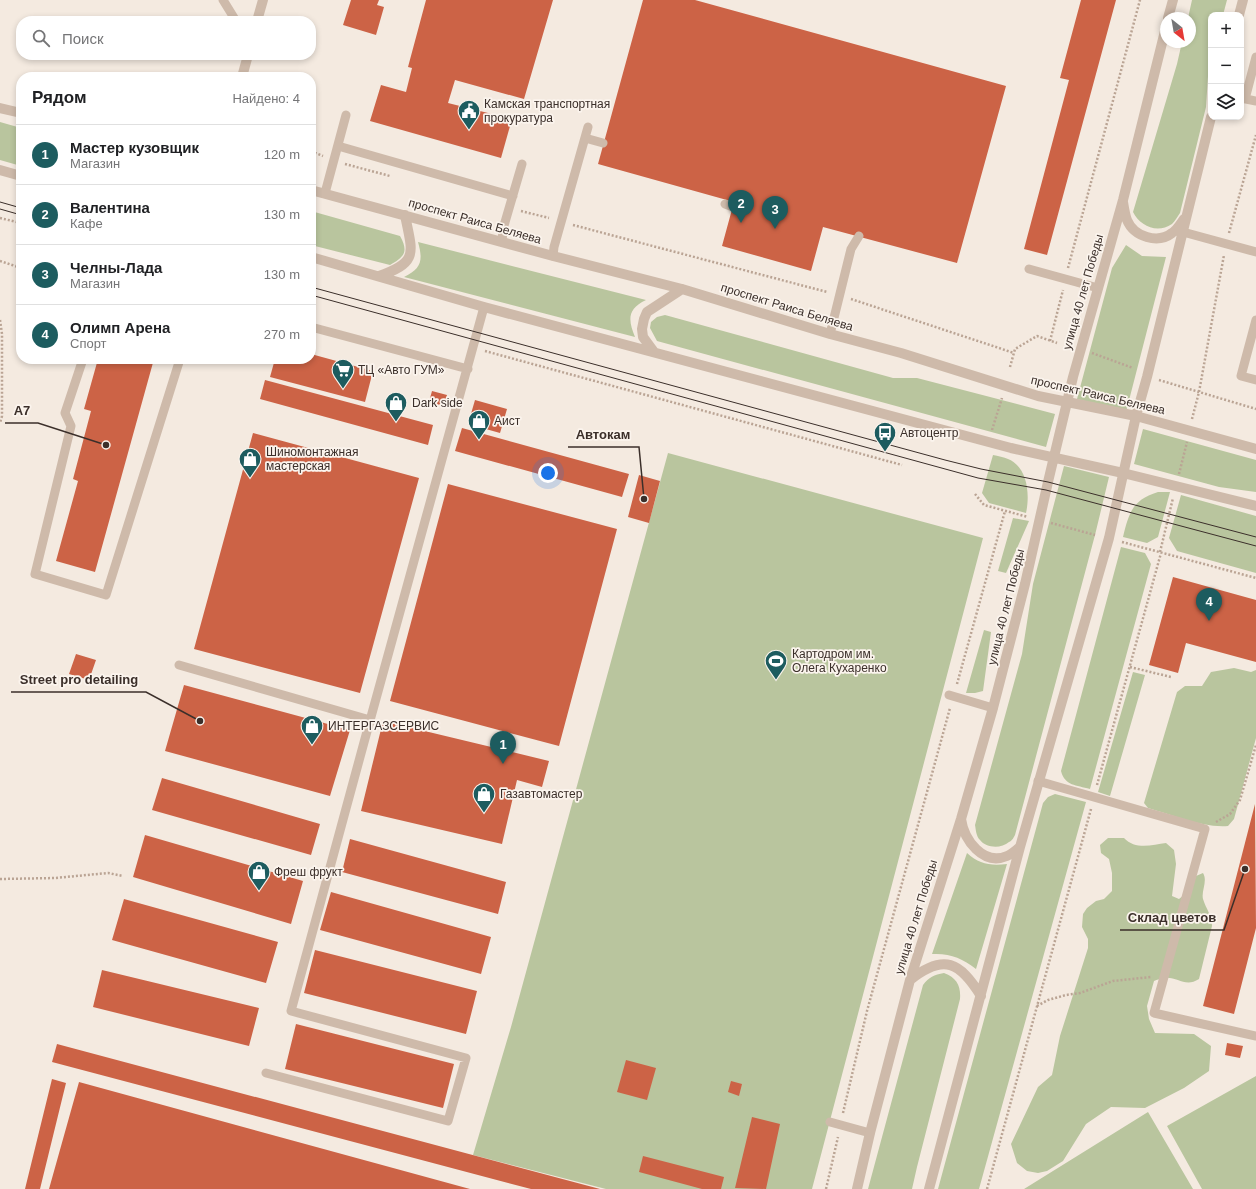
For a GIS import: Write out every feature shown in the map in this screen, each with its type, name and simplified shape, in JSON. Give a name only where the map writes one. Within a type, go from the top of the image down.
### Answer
[{"type":"street","points":[[258,16],[263,0]]},
{"type":"street","points":[[1170,12],[1173,0]]},
{"type":"street","points":[[1240,12],[1243,0]]},
{"type":"street","name":"улица 40 лет Победы","points":[[856,1189],[910,980],[961,819],[993,708],[1025,584],[1075,368],[1123,200],[1161,48]]},
{"type":"street","points":[[243,72],[247,60]]},
{"type":"street","points":[[0,108],[16,113]]},
{"type":"street","points":[[929,1189],[1038,781],[1108,538],[1136,416],[1188,214],[1210,120]]},
{"type":"street","points":[[0,170],[16,175]]},
{"type":"street","name":"проспект Раиса Беляева","points":[[316,191],[553,256],[682,289],[830,334],[901,353],[1038,396],[1136,416],[1256,449]]},
{"type":"street","points":[[1123,200],[1127,221],[1134,231],[1145,237],[1160,239],[1173,233],[1188,214]]},
{"type":"street","points":[[379,276],[395,271],[406,263],[412,250],[405,215]]},
{"type":"street","points":[[316,258],[484,307],[1011,448],[1123,473],[1256,506]]},
{"type":"street","points":[[654,352],[643,337],[642,329],[647,312],[682,289]]},
{"type":"street","points":[[961,819],[962,828],[969,840],[977,850],[985,856],[995,858],[1007,856],[1020,847]]},
{"type":"street","points":[[910,980],[921,971],[932,966],[944,964],[950,965],[963,972],[970,979],[981,996]]},
{"type":"lane","points":[[223,0],[233,16]]},
{"type":"lane","points":[[1244,95],[1256,57]]},
{"type":"lane","points":[[1244,98],[1256,101]]},
{"type":"lane","points":[[326,193],[346,115]]},
{"type":"lane","points":[[553,256],[554,247],[588,127]]},
{"type":"lane","points":[[585,138],[603,143]]},
{"type":"lane","points":[[338,146],[513,196]]},
{"type":"lane","points":[[502,242],[503,229],[522,164]]},
{"type":"lane","points":[[1183,232],[1256,252]]},
{"type":"lane","points":[[830,334],[854,235]]},
{"type":"lane","points":[[1029,269],[1098,288]]},
{"type":"lane","points":[[266,1073],[448,1121],[466,1058],[291,1011],[484,307]]},
{"type":"lane","points":[[1256,320],[1241,376],[1256,380]]},
{"type":"lane","points":[[316,328],[468,369]]},
{"type":"lane","points":[[80,364],[65,413],[71,426],[35,574],[106,595],[178,364]]},
{"type":"lane","points":[[179,665],[370,720]]},
{"type":"lane","points":[[951,696],[993,708]]},
{"type":"lane","points":[[1038,781],[1094,797],[1124,803],[1205,829],[1154,1013],[1256,1036]]},
{"type":"lane","points":[[830,1122],[870,1132]]},
{"type":"path","points":[[1050,341],[1065,279],[1140,0]]},
{"type":"path","points":[[1192,422],[1199,392],[1226,244],[1256,135]]},
{"type":"path","points":[[316,153],[334,161],[395,177]]},
{"type":"path","points":[[510,208],[839,295],[1014,353]]},
{"type":"path","points":[[0,218],[16,222]]},
{"type":"path","points":[[0,261],[16,266]]},
{"type":"path","points":[[0,320],[2,334],[2,416],[0,423]]},
{"type":"path","points":[[1010,367],[1015,348],[1037,336],[1057,343]]},
{"type":"path","points":[[473,347],[902,465]]},
{"type":"path","points":[[1089,352],[1133,368]]},
{"type":"path","points":[[1155,379],[1256,409]]},
{"type":"path","points":[[989,442],[1002,398]]},
{"type":"path","points":[[1179,476],[1187,442]]},
{"type":"path","points":[[975,494],[984,505],[1030,518]]},
{"type":"path","points":[[987,1189],[1161,552],[1174,494]]},
{"type":"path","points":[[826,1189],[867,1011],[951,696],[1005,511]]},
{"type":"path","points":[[1049,523],[1095,535]]},
{"type":"path","points":[[1122,542],[1256,578]]},
{"type":"path","points":[[1130,667],[1170,677]]},
{"type":"path","points":[[1205,829],[1230,814],[1240,800],[1256,745]]},
{"type":"path","points":[[0,879],[55,878],[108,873],[123,876]]},
{"type":"path","points":[[1037,1006],[1048,1000],[1080,993],[1114,981],[1164,976]]},
{"type":"green space","points":[[1192,0],[1227,0],[1224,12],[1208,12],[1208,76],[1206,107],[1180,213],[1172,224],[1166,227],[1155,228],[1144,225],[1133,212],[1181,48],[1196,48],[1196,12],[1189,12]]},
{"type":"green space","points":[[0,122],[16,127],[16,165],[0,160]]},
{"type":"green space","points":[[316,212],[400,236],[404,246],[404,254],[390,265],[316,246]]},
{"type":"green space","points":[[418,242],[646,300],[640,303],[632,311],[630,320],[635,337],[404,277],[418,267],[420,263],[421,259]]},
{"type":"green space","points":[[1126,245],[1142,256],[1166,257],[1126,412],[1077,399],[1112,268]]},
{"type":"green space","points":[[665,315],[893,378],[917,378],[1055,414],[1046,447],[657,341],[650,328],[651,322],[657,317]]},
{"type":"green space","points":[[1143,429],[1256,460],[1256,492],[1219,487],[1134,464]]},
{"type":"green space","name":"Картодром им. Олега Кухаренко","points":[[668,453],[983,538],[812,1189],[606,1189],[473,1155],[511,1027]]},
{"type":"green space","points":[[993,455],[1003,457],[1015,463],[1024,475],[1028,498],[1026,513],[989,503],[982,493]]},
{"type":"green space","points":[[1064,466],[1109,477],[1015,835],[1011,841],[1006,844],[994,847],[983,843],[976,833],[975,825],[1022,654],[1033,584]]},
{"type":"green space","points":[[1158,492],[1170,492],[1158,537],[1147,543],[1123,537],[1127,521],[1133,508],[1142,499]]},
{"type":"green space","points":[[1181,495],[1256,516],[1256,573],[1177,551],[1169,538]]},
{"type":"green space","points":[[1013,518],[1029,521],[1006,573],[998,571]]},
{"type":"green space","points":[[1121,547],[1145,553],[1151,564],[1090,789],[1076,786],[1068,782],[1065,780],[1061,771]]},
{"type":"green space","points":[[984,630],[991,632],[983,691],[966,693]]},
{"type":"green space","points":[[1234,668],[1251,672],[1256,670],[1256,738],[1234,819],[1228,826],[1208,825],[1148,808],[1144,803],[1177,692],[1185,686],[1202,686],[1211,672]]},
{"type":"green space","points":[[1133,672],[1145,675],[1110,796],[1098,792]]},
{"type":"green space","points":[[1055,794],[1086,802],[979,1189],[938,1189],[1043,803],[1048,797]]},
{"type":"green space","points":[[1108,838],[1124,838],[1133,844],[1144,846],[1166,843],[1174,850],[1176,864],[1172,896],[1179,899],[1184,895],[1196,876],[1203,873],[1205,883],[1203,899],[1210,915],[1212,926],[1199,979],[1185,982],[1162,978],[1154,981],[1147,1006],[1149,1019],[1155,1033],[1194,1034],[1211,1046],[1209,1071],[1184,1088],[1145,1108],[1111,1107],[1086,1124],[1063,1161],[1047,1171],[1038,1173],[1027,1171],[1017,1163],[1011,1144],[1038,1087],[1052,1075],[1060,1036],[1088,948],[1088,939],[1082,927],[1083,914],[1087,908],[1096,901],[1104,899],[1112,891],[1112,873],[1109,859],[1101,853],[1100,845]]},
{"type":"green space","points":[[967,853],[980,862],[995,865],[1007,864],[976,969],[956,957],[944,954],[932,954]]},
{"type":"green space","points":[[944,973],[952,977],[959,986],[960,999],[912,1189],[868,1189],[923,985],[932,977]]},
{"type":"green space","points":[[1256,1076],[1256,1189],[1202,1189],[1167,1126]]},
{"type":"green space","points":[[1148,1112],[1193,1189],[1024,1189]]},
{"type":"building","points":[[351,0],[379,0],[377,5],[384,7],[376,35],[343,25]]},
{"type":"building","points":[[426,0],[553,0],[524,99],[455,80],[448,103],[512,119],[501,158],[370,121],[381,85],[406,92],[412,68],[408,67]]},
{"type":"building","points":[[643,0],[695,0],[1006,86],[957,263],[823,227],[811,271],[722,246],[734,202],[598,164]]},
{"type":"building","points":[[1081,0],[1116,0],[1047,255],[1024,249],[1069,80],[1060,78]]},
{"type":"building","name":"ТЦ «Авто ГУМ»","points":[[316,355],[373,371],[365,402],[270,377],[274,364],[316,364]]},
{"type":"building","points":[[97,364],[153,364],[95,572],[56,561],[78,481],[73,479],[91,411],[84,409]]},
{"type":"building","points":[[265,380],[433,425],[428,445],[260,399]]},
{"type":"building","points":[[432,391],[447,395],[444,406],[429,402]]},
{"type":"building","points":[[475,400],[507,409],[500,433],[468,424]]},
{"type":"building","points":[[462,428],[629,474],[622,497],[455,451]]},
{"type":"building","points":[[253,433],[419,478],[360,693],[194,649]]},
{"type":"building","points":[[639,475],[660,481],[649,523],[628,517]]},
{"type":"building","points":[[448,484],[617,529],[559,746],[390,701]]},
{"type":"building","points":[[1173,577],[1256,600],[1256,662],[1186,643],[1178,673],[1149,665]]},
{"type":"building","points":[[76,654],[96,660],[89,680],[69,674]]},
{"type":"building","points":[[184,685],[350,730],[330,796],[165,751]]},
{"type":"building","points":[[383,721],[549,761],[542,787],[517,780],[502,844],[361,811]]},
{"type":"building","points":[[162,778],[320,824],[311,855],[152,810]]},
{"type":"building","points":[[1255,804],[1256,928],[1234,1014],[1203,1006]]},
{"type":"building","points":[[145,835],[303,881],[291,924],[133,877]]},
{"type":"building","points":[[350,839],[506,882],[498,914],[342,872]]},
{"type":"building","points":[[331,892],[491,937],[481,974],[320,930]]},
{"type":"building","points":[[124,899],[278,942],[266,983],[112,940]]},
{"type":"building","points":[[315,950],[477,991],[466,1034],[304,993]]},
{"type":"building","points":[[102,970],[259,1008],[249,1046],[93,1007]]},
{"type":"building","points":[[296,1024],[454,1064],[443,1108],[285,1069]]},
{"type":"building","points":[[1227,1043],[1243,1046],[1240,1058],[1225,1055]]},
{"type":"building","points":[[57,1044],[600,1189],[531,1189],[52,1062]]},
{"type":"building","points":[[626,1060],[656,1068],[647,1100],[617,1092]]},
{"type":"building","points":[[52,1079],[66,1083],[40,1189],[25,1189]]},
{"type":"building","points":[[731,1081],[742,1084],[739,1096],[728,1092]]},
{"type":"building","points":[[79,1082],[470,1189],[49,1189]]},
{"type":"building","points":[[752,1117],[780,1124],[766,1189],[735,1188]]},
{"type":"building","points":[[643,1156],[724,1177],[721,1189],[702,1189],[639,1172]]},
{"type":"tram line","points":[[0,202],[16,207]]},
{"type":"tram line","points":[[0,209],[16,214]]},
{"type":"tram line","points":[[316,288],[945,460],[981,469],[1048,482],[1256,537]]},
{"type":"tram line","points":[[316,296],[978,478],[1046,490],[1256,546]]},
{"type":"place","name":"Камская транспортная прокуратура","points":[[469,130]]},
{"type":"place","name":"Валентина","points":[[741,223]]},
{"type":"place","name":"Челны-Лада","points":[[775,229]]},
{"type":"place","name":"ТЦ «Авто ГУМ»","points":[[343,390]]},
{"type":"place","name":"Dark side","points":[[396,422]]},
{"type":"place","name":"Аист","points":[[479,440]]},
{"type":"place","name":"А7","points":[[106,445]]},
{"type":"place","name":"Автоцентр","points":[[885,452]]},
{"type":"place","name":"Шиномонтажная мастерская","points":[[250,478]]},
{"type":"place","name":"Автокам","points":[[644,499]]},
{"type":"place","name":"Олимп Арена","points":[[1209,621]]},
{"type":"place","name":"Картодром им. Олега Кухаренко","points":[[776,680]]},
{"type":"place","name":"Street pro detailing","points":[[200,721]]},
{"type":"place","name":"ИНТЕРГАЗСЕРВИС","points":[[312,746]]},
{"type":"place","name":"Мастер кузовщик","points":[[503,764]]},
{"type":"place","name":"Газавтомастер","points":[[484,814]]},
{"type":"place","name":"Склад цветов","points":[[1245,869]]},
{"type":"place","name":"Фреш фрукт","points":[[259,892]]}]
